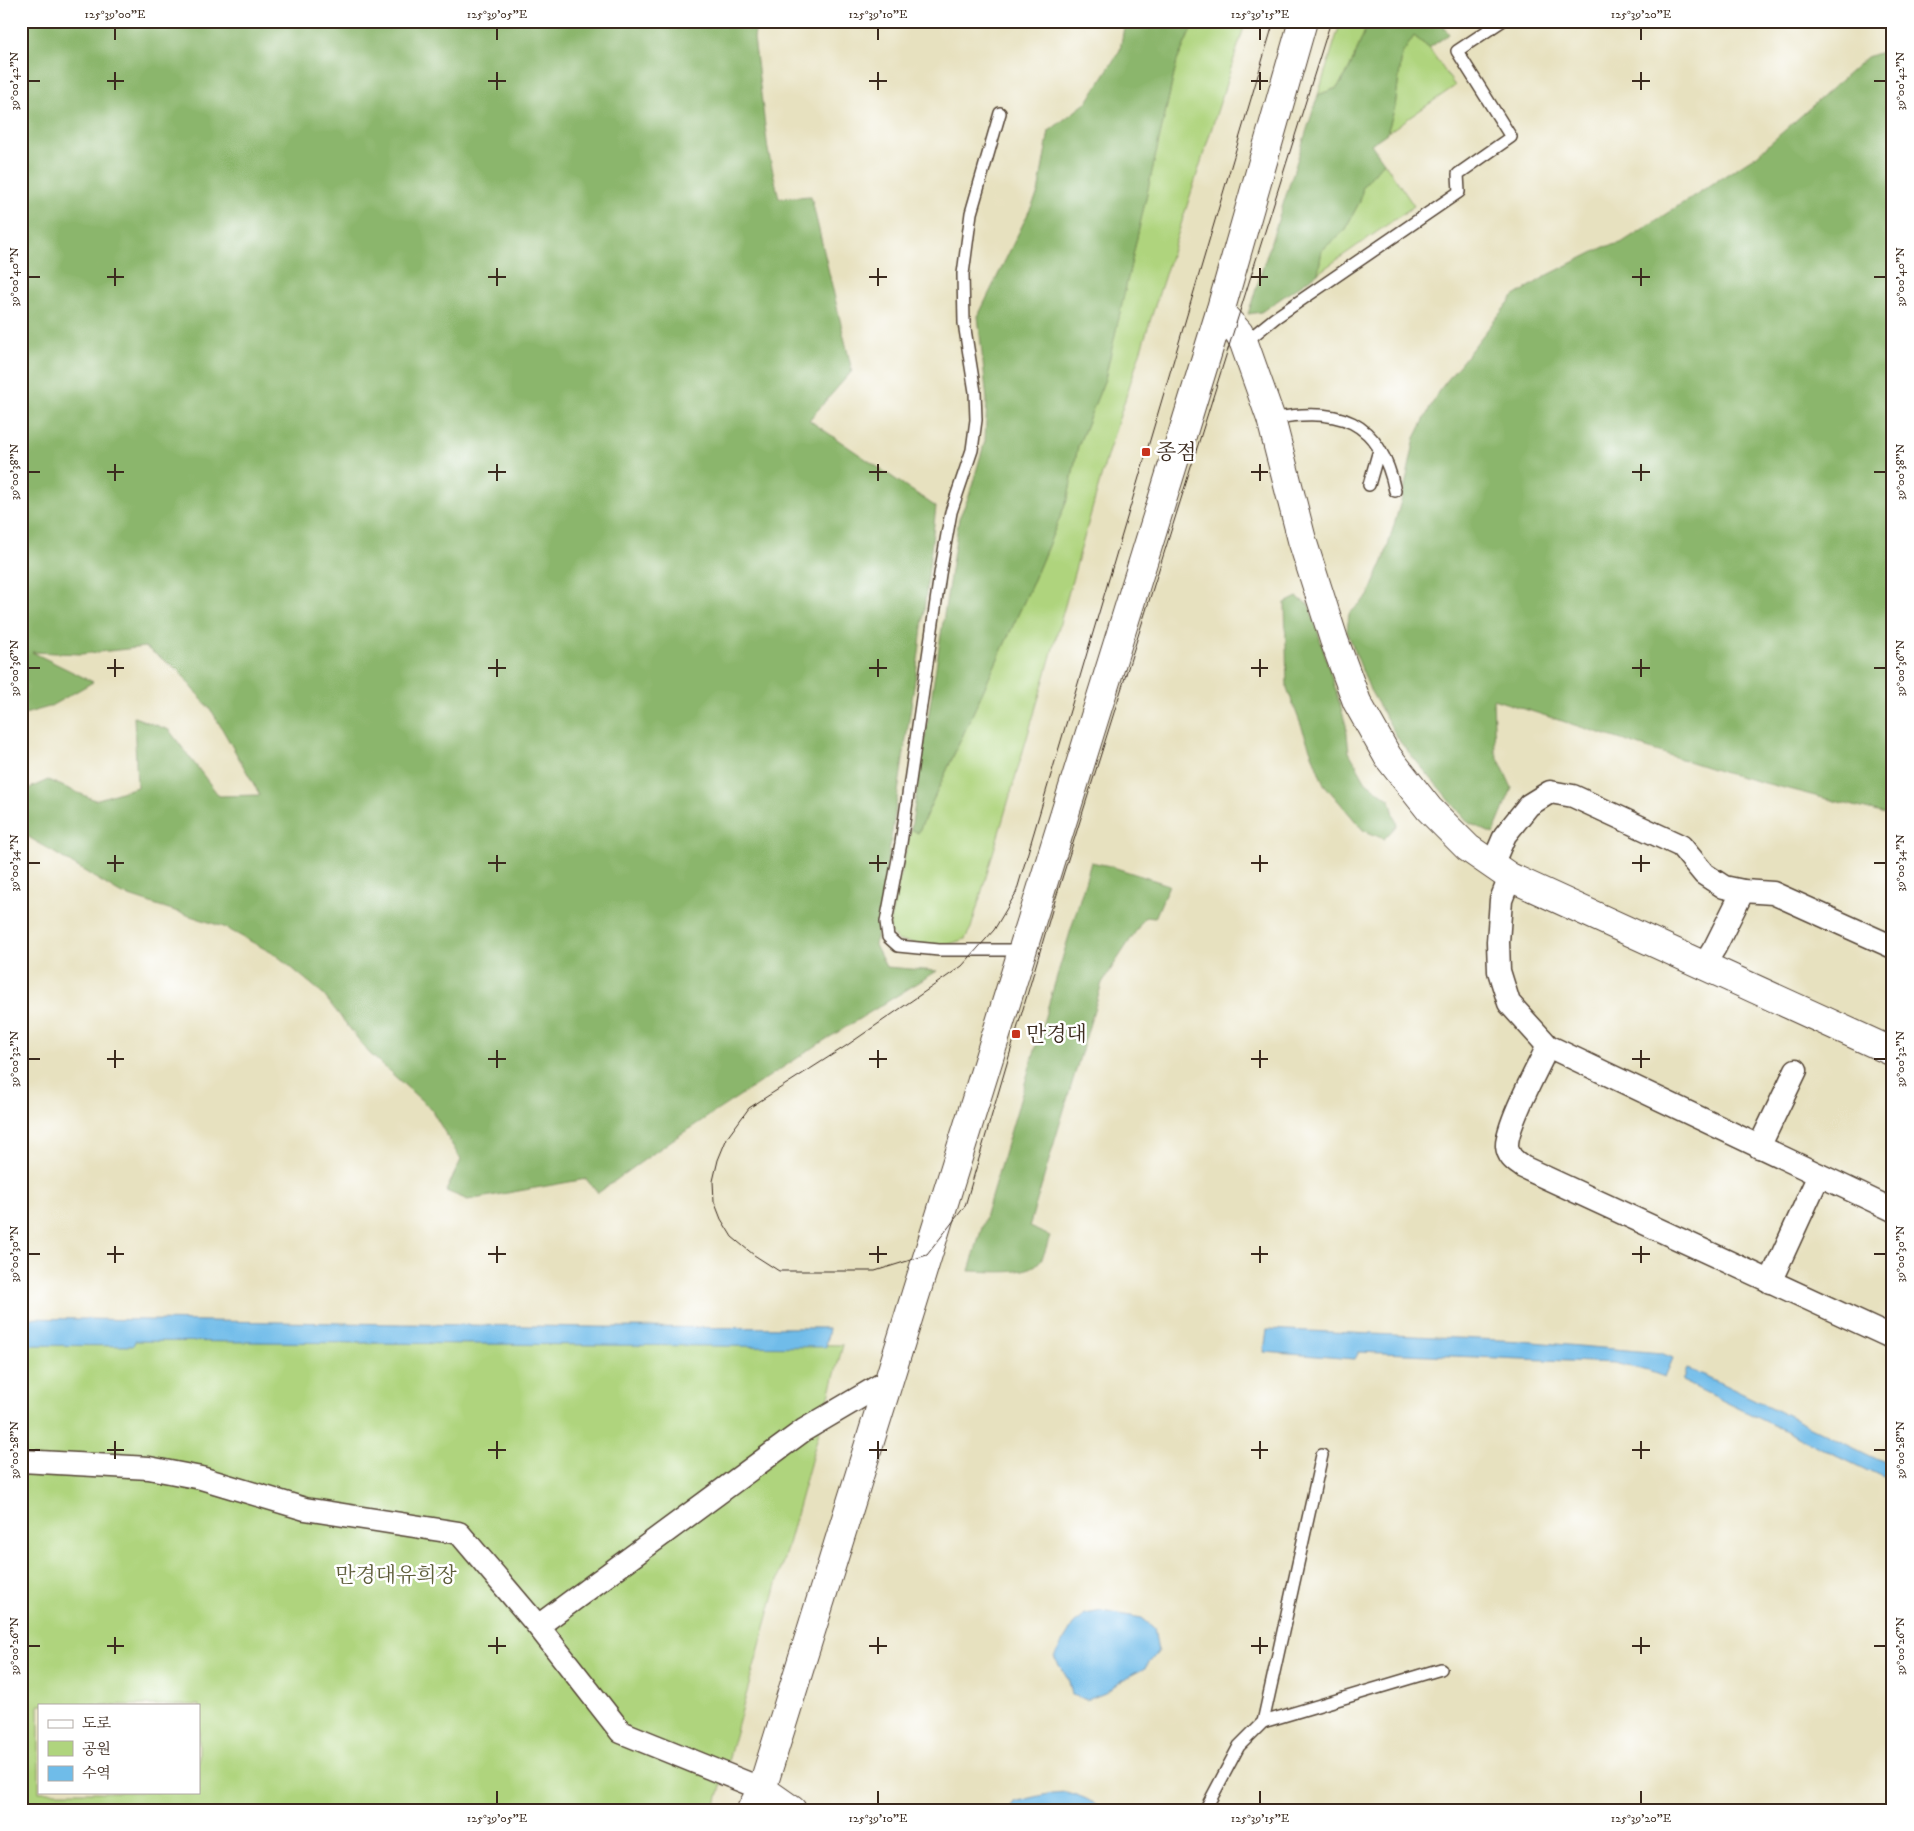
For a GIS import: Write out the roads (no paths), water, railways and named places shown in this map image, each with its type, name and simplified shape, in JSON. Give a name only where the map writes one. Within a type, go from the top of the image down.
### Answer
[{"type":"main road","points":[[792,1810],[756,1800],[889,1380],[1220,312],[1303,21]]},
{"type":"main road","points":[[1220,312],[1239,334],[1244,343],[1271,419],[1302,540],[1334,640],[1357,702],[1388,756],[1430,809],[1468,848],[1501,871],[1893,1052]]},
{"type":"street","points":[[1893,947],[1773,893],[1743,891],[1724,887],[1704,874],[1681,846],[1573,796],[1550,792],[1529,805],[1505,835],[1501,871],[1498,942],[1500,970],[1509,1003],[1548,1046],[1893,1210]]},
{"type":"street","points":[[1704,965],[1743,891]]},
{"type":"street","points":[[1548,1046],[1509,1131],[1507,1147],[1511,1158],[1523,1167],[1893,1338]]},
{"type":"street","points":[[1759,1146],[1796,1070]]},
{"type":"street","points":[[1770,1282],[1819,1175]]},
{"type":"street","points":[[538,1626],[804,1430],[889,1380]]},
{"type":"street","points":[[21,1461],[149,1468],[201,1478],[306,1510],[459,1533],[538,1626],[621,1732],[756,1800]]},
{"type":"lane","points":[[1244,343],[1275,318],[1459,192],[1458,174],[1511,137],[1457,51],[1502,21]]},
{"type":"lane","points":[[1000,113],[971,213],[963,274],[964,323],[975,392],[976,420],[972,450],[950,521],[940,574],[901,844],[886,922],[888,937],[898,946],[939,950],[1022,950]]},
{"type":"lane","points":[[1271,419],[1286,416],[1325,414],[1343,418],[1360,427],[1372,438],[1379,450],[1392,476],[1395,491]]},
{"type":"lane","points":[[1369,485],[1379,450]]},
{"type":"lane","points":[[1263,1722],[1322,1455]]},
{"type":"lane","points":[[1205,1810],[1239,1746],[1263,1722],[1441,1669]]},
{"type":"water","points":[[21,1318],[596,1327],[829,1328],[826,1347],[135,1341],[133,1346],[21,1345]]},
{"type":"water","points":[[1267,1329],[1521,1341],[1661,1353],[1673,1358],[1665,1377],[1614,1363],[1359,1352],[1355,1359],[1264,1352]]},
{"type":"water","points":[[1687,1369],[1704,1375],[1893,1467],[1893,1483],[1682,1381]]},
{"type":"water","points":[[1102,1611],[1142,1618],[1154,1628],[1158,1652],[1145,1668],[1122,1680],[1105,1693],[1087,1700],[1072,1695],[1069,1681],[1054,1657],[1073,1625],[1085,1614]]},
{"type":"water","points":[[1066,1792],[1089,1801],[1101,1810],[1008,1810],[1014,1802],[1052,1793]]},
{"type":"tram line","points":[[1274,21],[1016,893],[994,930],[962,966],[846,1046],[749,1108],[727,1138],[718,1160],[713,1181],[714,1201],[721,1219],[732,1237],[754,1255],[779,1271],[875,1271],[927,1255],[965,1206],[1053,907],[1331,21]]},
{"type":"place","name":"종점","points":[[1146,452]]},
{"type":"place","name":"만경대","points":[[1016,1034]]},
{"type":"park label","name":"만경대유희장","points":[[396,1575]]}]
